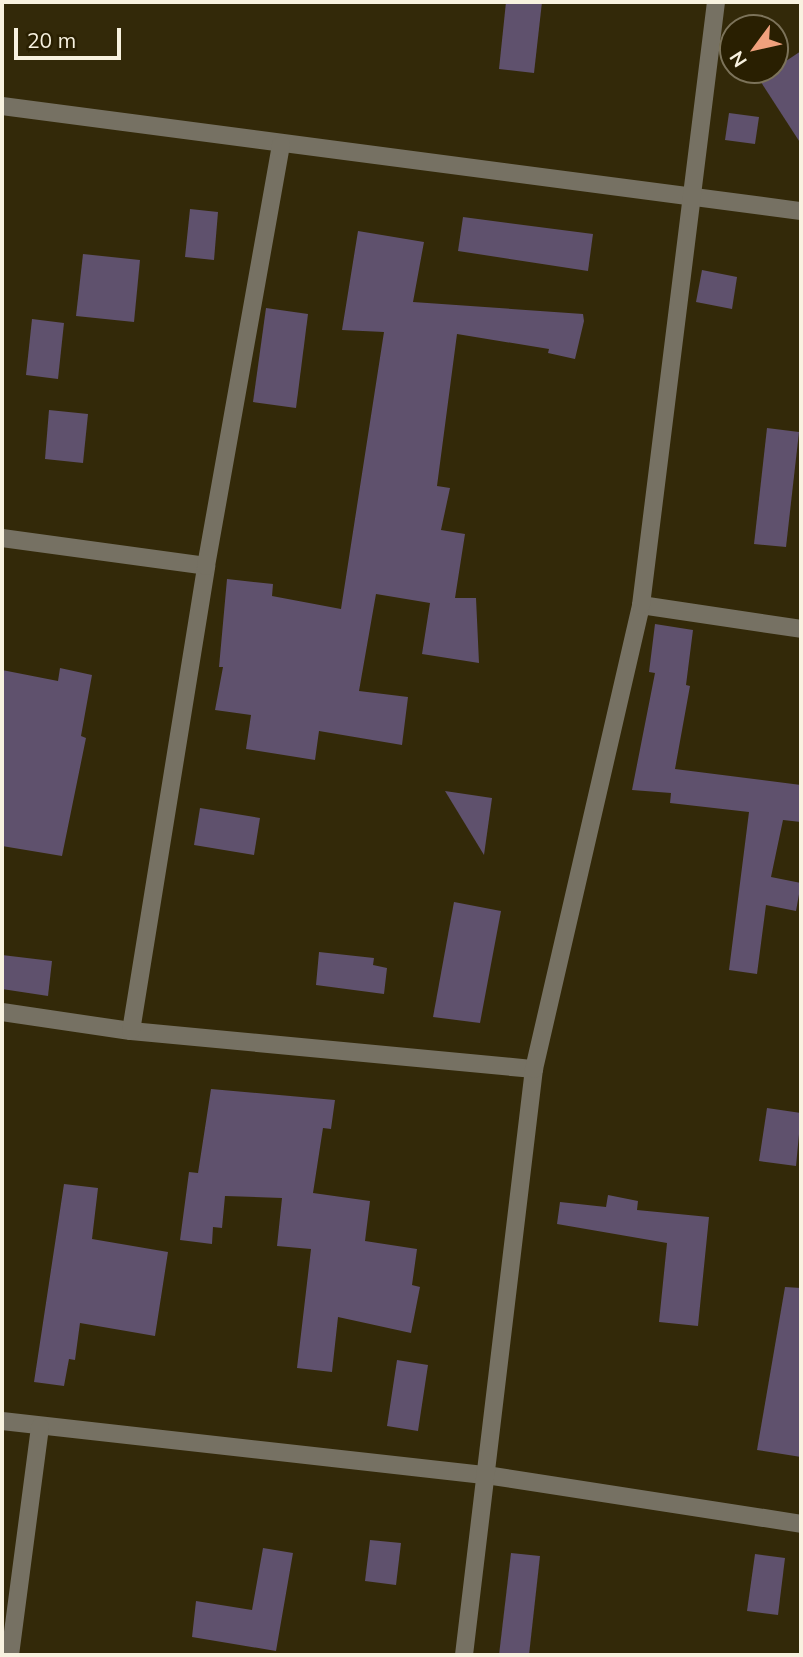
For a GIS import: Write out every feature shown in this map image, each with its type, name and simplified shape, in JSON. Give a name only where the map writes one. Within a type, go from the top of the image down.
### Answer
[{"type":"street","points":[[464,1655],[534,1069],[641,605],[716,2]]},
{"type":"street","points":[[2,106],[281,145],[694,194],[801,211]]},
{"type":"street","points":[[131,1031],[206,566],[281,145]]},
{"type":"street","points":[[2,538],[206,566]]},
{"type":"street","points":[[641,605],[801,629]]},
{"type":"street","points":[[2,1012],[131,1031],[534,1069]]},
{"type":"street","points":[[2,1421],[486,1475],[801,1524]]},
{"type":"street","points":[[10,1655],[40,1427]]},
{"type":"building","points":[[506,2],[542,2],[534,73],[499,69]]},
{"type":"building","points":[[801,51],[801,144],[762,84],[789,84],[789,59]]},
{"type":"building","points":[[729,113],[759,117],[755,144],[725,140]]},
{"type":"building","points":[[190,209],[218,212],[214,260],[185,257]]},
{"type":"building","points":[[463,217],[593,234],[588,271],[458,251]]},
{"type":"building","points":[[358,231],[424,242],[413,302],[583,314],[584,321],[575,359],[548,353],[549,349],[457,334],[437,486],[450,488],[441,530],[465,534],[455,598],[476,598],[479,663],[422,654],[430,603],[376,594],[359,691],[408,697],[402,745],[319,731],[315,760],[246,749],[251,715],[215,710],[223,667],[219,667],[227,579],[273,584],[272,596],[341,609],[384,332],[342,330]]},
{"type":"building","points":[[83,254],[140,260],[134,322],[76,316]]},
{"type":"building","points":[[702,270],[737,277],[732,309],[696,302]]},
{"type":"building","points":[[266,308],[308,314],[296,408],[253,402]]},
{"type":"building","points":[[32,319],[64,323],[58,379],[26,375]]},
{"type":"building","points":[[49,410],[88,414],[83,463],[45,459]]},
{"type":"building","points":[[767,428],[799,432],[786,547],[754,544]]},
{"type":"building","points":[[655,624],[693,630],[686,685],[690,686],[675,769],[801,785],[801,822],[783,820],[771,877],[801,883],[796,911],[766,905],[757,974],[729,970],[749,812],[670,803],[671,793],[632,790],[655,673],[649,672]]},
{"type":"building","points":[[60,668],[92,675],[81,736],[86,738],[62,856],[2,846],[2,670],[58,681]]},
{"type":"building","points":[[445,791],[492,798],[484,855]]},
{"type":"building","points":[[200,808],[260,818],[254,855],[194,845]]},
{"type":"building","points":[[454,902],[501,911],[480,1023],[433,1017]]},
{"type":"building","points":[[319,952],[374,958],[373,965],[387,968],[384,994],[316,985]]},
{"type":"building","points":[[2,955],[52,961],[48,996],[2,989]]},
{"type":"building","points":[[211,1089],[335,1100],[331,1129],[323,1128],[313,1193],[370,1201],[365,1241],[417,1249],[412,1285],[420,1287],[411,1333],[338,1317],[332,1372],[297,1368],[311,1249],[277,1246],[282,1198],[225,1196],[222,1228],[213,1227],[212,1244],[180,1240],[189,1172],[198,1173]]},
{"type":"building","points":[[767,1108],[801,1113],[796,1166],[759,1161]]},
{"type":"building","points":[[64,1184],[98,1188],[92,1239],[168,1252],[155,1336],[80,1323],[75,1360],[69,1359],[64,1386],[34,1382]]},
{"type":"building","points":[[608,1195],[638,1201],[637,1210],[709,1217],[698,1326],[659,1322],[667,1243],[557,1224],[560,1202],[606,1207]]},
{"type":"building","points":[[785,1287],[801,1288],[801,1457],[757,1450]]},
{"type":"building","points":[[397,1360],[428,1365],[418,1431],[387,1426]]},
{"type":"building","points":[[370,1540],[401,1543],[396,1585],[365,1581]]},
{"type":"building","points":[[263,1548],[293,1553],[276,1651],[192,1637],[196,1601],[252,1610]]},
{"type":"building","points":[[511,1553],[540,1556],[529,1655],[499,1655]]},
{"type":"building","points":[[755,1554],[785,1558],[778,1615],[747,1611]]}]
